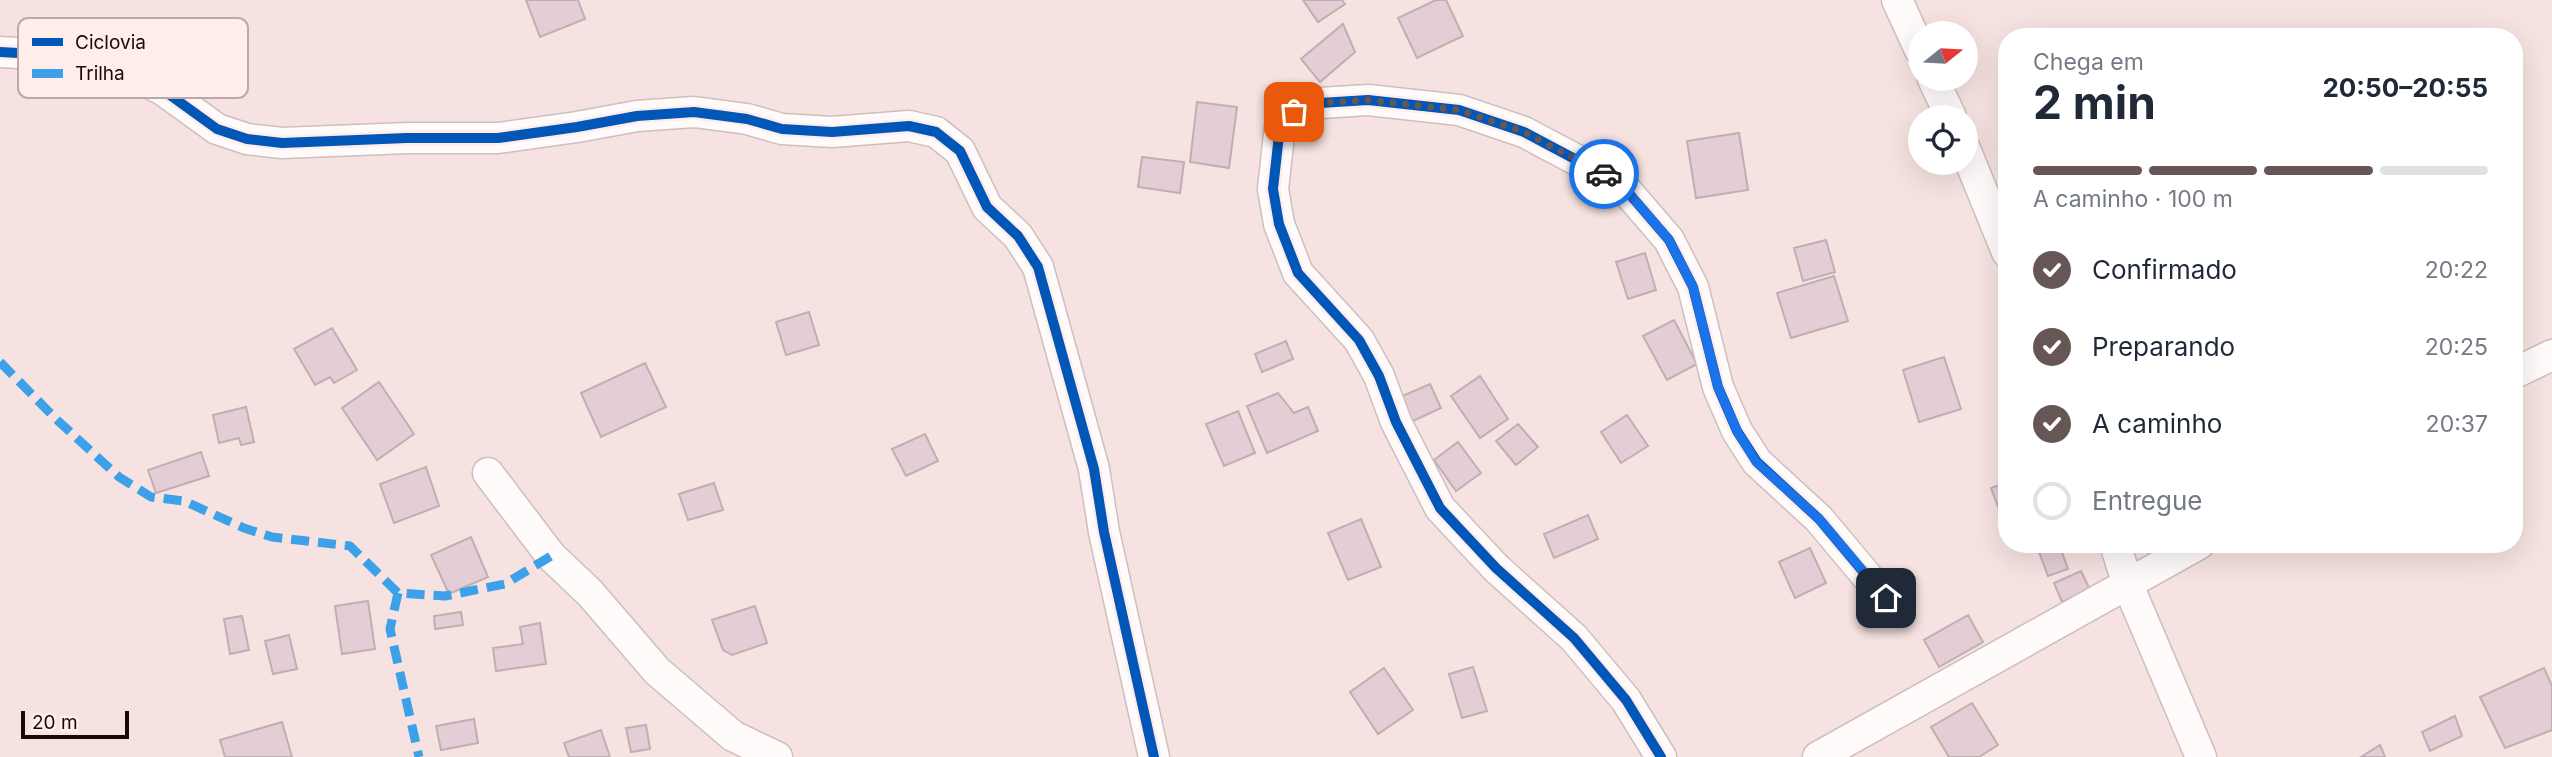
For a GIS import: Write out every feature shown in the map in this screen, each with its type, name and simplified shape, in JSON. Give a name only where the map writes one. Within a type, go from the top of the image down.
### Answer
[{"type":"street","points":[[1896,0],[1908,25]]},
{"type":"street","points":[[0,52],[18,53]]},
{"type":"street","points":[[174,98],[217,129],[247,139],[282,143],[407,138],[498,138],[638,116],[694,112],[747,120],[782,129],[832,132],[909,126],[936,131],[960,151],[987,207],[1018,236],[1038,267],[1094,470],[1104,532],[1154,757]]},
{"type":"street","points":[[1661,757],[1626,701],[1574,638],[1496,568],[1440,508],[1396,422],[1379,376],[1359,340],[1298,274],[1279,224],[1273,189],[1280,126],[1294,112],[1320,103],[1368,100],[1459,110],[1524,132],[1620,183],[1669,240],[1693,287],[1718,387],[1737,431],[1756,462],[1819,519],[1886,598]]},
{"type":"street","points":[[1976,175],[1998,230]]},
{"type":"street","points":[[2523,369],[2552,355]]},
{"type":"street","points":[[488,473],[551,556],[590,593],[657,671],[733,736],[777,757]]},
{"type":"street","points":[[2118,553],[2127,585],[2201,757]]},
{"type":"street","points":[[1818,757],[2183,553]]},
{"type":"building","points":[[526,0],[578,0],[585,19],[540,37]]},
{"type":"building","points":[[1303,0],[1342,0],[1345,4],[1318,22]]},
{"type":"building","points":[[1436,0],[1446,0],[1463,36],[1417,58],[1398,18]]},
{"type":"building","points":[[1343,24],[1355,52],[1320,82],[1301,59]]},
{"type":"building","points":[[1197,102],[1237,107],[1229,168],[1190,162]]},
{"type":"building","points":[[1739,133],[1748,190],[1696,198],[1687,141]]},
{"type":"building","points":[[1142,157],[1184,162],[1180,193],[1138,187]]},
{"type":"building","points":[[1826,240],[1835,272],[1803,281],[1794,248]]},
{"type":"building","points":[[1645,253],[1656,290],[1628,299],[1616,262]]},
{"type":"building","points":[[1834,276],[1848,321],[1791,338],[1777,293]]},
{"type":"building","points":[[809,312],[819,345],[786,355],[776,322]]},
{"type":"building","points":[[1674,320],[1697,364],[1667,380],[1643,336]]},
{"type":"building","points":[[332,328],[357,370],[334,383],[330,377],[315,385],[294,349]]},
{"type":"building","points":[[1286,341],[1293,359],[1262,372],[1255,354]]},
{"type":"building","points":[[1944,357],[1961,409],[1919,422],[1903,370]]},
{"type":"building","points":[[645,363],[666,407],[601,437],[581,393]]},
{"type":"building","points":[[1480,376],[1508,419],[1480,438],[1451,396]]},
{"type":"building","points":[[379,382],[414,434],[377,460],[342,408]]},
{"type":"building","points":[[1430,384],[1441,408],[1411,422],[1400,397]]},
{"type":"building","points":[[1278,393],[1294,413],[1308,407],[1318,431],[1267,453],[1247,406]]},
{"type":"building","points":[[246,407],[254,442],[241,445],[239,438],[219,443],[213,415]]},
{"type":"building","points":[[1238,411],[1255,453],[1224,466],[1206,424]]},
{"type":"building","points":[[1627,415],[1648,446],[1621,463],[1601,432]]},
{"type":"building","points":[[1518,424],[1538,447],[1516,465],[1496,441]]},
{"type":"building","points":[[925,434],[938,461],[906,476],[892,449]]},
{"type":"building","points":[[1458,442],[1481,473],[1456,491],[1434,460]]},
{"type":"building","points":[[201,452],[209,476],[156,493],[148,470]]},
{"type":"building","points":[[426,467],[439,506],[394,523],[380,484]]},
{"type":"building","points":[[714,483],[723,510],[688,520],[679,494]]},
{"type":"building","points":[[1998,485],[1998,506],[1991,488]]},
{"type":"building","points":[[1588,515],[1598,539],[1554,558],[1544,534]]},
{"type":"building","points":[[1361,519],[1381,567],[1348,580],[1328,533]]},
{"type":"building","points":[[471,537],[488,577],[449,594],[431,555]]},
{"type":"building","points":[[1810,548],[1826,583],[1795,598],[1779,562]]},
{"type":"building","points":[[2039,553],[2062,553],[2068,569],[2048,576]]},
{"type":"building","points":[[2081,571],[2090,590],[2062,602],[2054,583]]},
{"type":"building","points":[[368,601],[375,649],[342,654],[335,606]]},
{"type":"building","points":[[755,606],[767,643],[732,655],[723,650],[712,620]]},
{"type":"building","points":[[461,612],[463,625],[435,629],[434,616]]},
{"type":"building","points":[[1968,615],[1983,642],[1939,667],[1924,640]]},
{"type":"building","points":[[242,616],[249,650],[230,654],[224,619]]},
{"type":"building","points":[[540,623],[546,664],[496,671],[493,648],[523,644],[520,627]]},
{"type":"building","points":[[289,635],[297,669],[273,674],[265,641]]},
{"type":"building","points":[[1473,667],[1487,711],[1462,718],[1449,674]]},
{"type":"building","points":[[1384,668],[1413,710],[1378,734],[1350,692]]},
{"type":"building","points":[[2544,668],[2552,686],[2552,730],[2505,748],[2480,697]]},
{"type":"building","points":[[1972,703],[1998,745],[1979,757],[1949,757],[1931,727]]},
{"type":"building","points":[[2455,716],[2462,736],[2430,751],[2422,732]]},
{"type":"building","points":[[474,719],[478,743],[441,750],[436,726]]},
{"type":"building","points":[[282,722],[292,757],[225,757],[220,740]]},
{"type":"building","points":[[646,725],[650,749],[631,752],[626,728]]},
{"type":"building","points":[[601,730],[610,757],[569,757],[564,743]]},
{"type":"building","points":[[2380,745],[2385,757],[2361,757]]},
{"type":"marked path","points":[[0,362],[119,477],[151,497],[184,501],[244,528],[272,537],[350,546],[398,593],[445,596],[505,584],[551,556]]},
{"type":"marked path","points":[[398,593],[390,629],[419,757]]},
{"type":"cycle path","points":[[0,52],[18,53]]},
{"type":"cycle path","points":[[174,98],[217,129],[247,139],[282,143],[407,138],[498,138],[637,116],[694,112],[747,119],[782,129],[832,132],[909,126],[936,132],[960,151],[987,207],[1018,236],[1038,267],[1094,469],[1104,532],[1154,757]]},
{"type":"cycle path","points":[[1661,757],[1626,700],[1574,638],[1496,568],[1440,508],[1396,422],[1379,376],[1359,340],[1298,273],[1279,224],[1273,189],[1280,126],[1294,112],[1320,103],[1368,100],[1459,110],[1524,132],[1620,183],[1669,240],[1693,287],[1718,387],[1737,431],[1757,462],[1819,519],[1886,599]]},
{"type":"way so far","points":[[1294,112],[1320,103],[1368,100],[1459,110],[1524,132],[1604,174]]},
{"type":"route","points":[[1604,174],[1620,183],[1669,240],[1693,287],[1718,387],[1737,431],[1756,462],[1819,519],[1886,598]]}]
